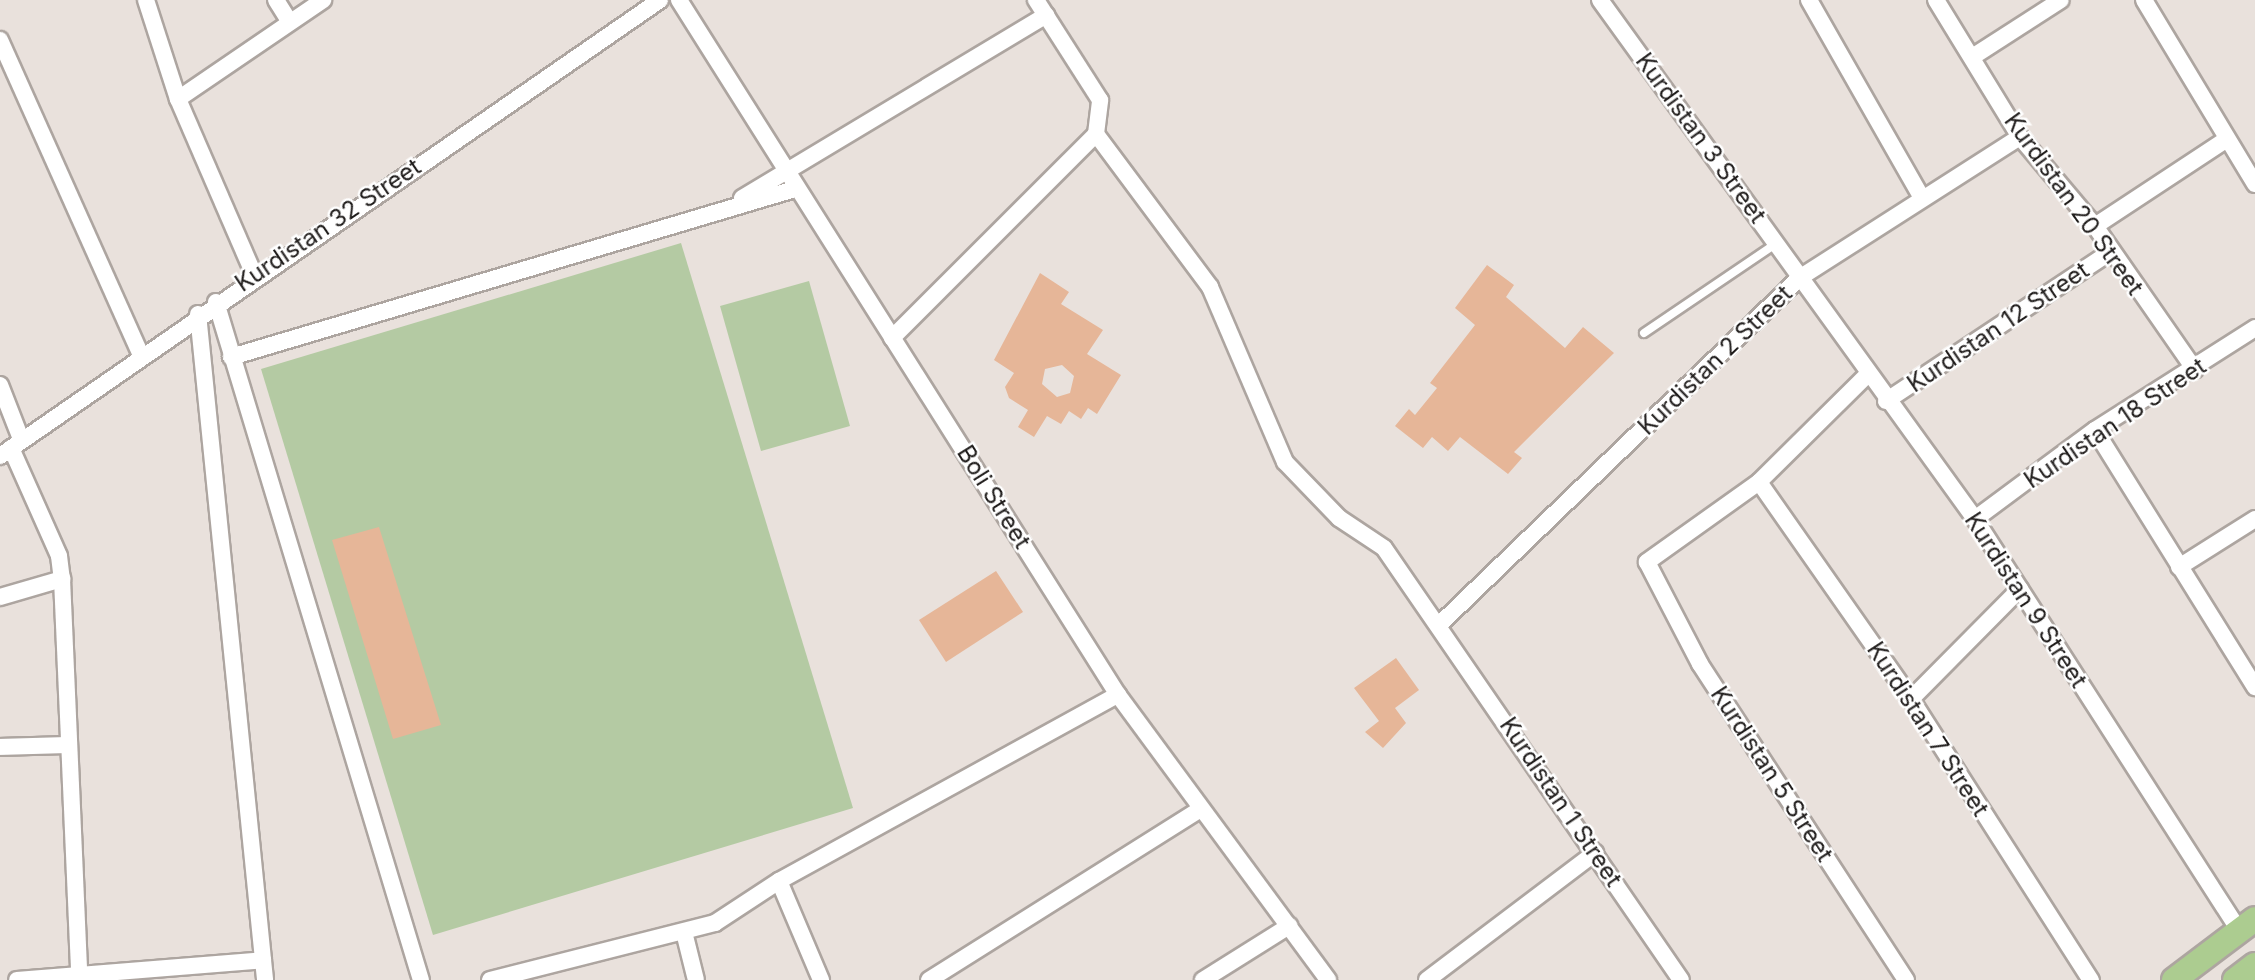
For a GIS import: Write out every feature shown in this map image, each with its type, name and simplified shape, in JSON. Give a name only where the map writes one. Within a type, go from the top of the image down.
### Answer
[{"type":"highway","points":[[2174,980],[2247,925]]},
{"type":"highway","points":[[2235,980],[2255,965]]},
{"type":"street","points":[[146,0],[178,99],[254,275]]},
{"type":"street","points":[[276,0],[290,22]]},
{"type":"street","points":[[178,99],[323,0]]},
{"type":"street","name":"Boli Street","points":[[679,0],[795,189],[1118,695],[1328,980]]},
{"type":"street","points":[[892,338],[1096,134],[1100,100],[1037,0]]},
{"type":"street","name":"Kurdistan 3 Street","points":[[1600,0],[1801,277]]},
{"type":"street","points":[[1809,0],[1921,196]]},
{"type":"street","name":"Kurdistan 20 Street","points":[[1936,0],[1974,56],[2020,137],[2095,226],[2110,252],[2195,370]]},
{"type":"street","points":[[1974,56],[2061,0]]},
{"type":"street","points":[[2144,0],[2224,141],[2255,184]]},
{"type":"street","name":"Kurdistan 32 Street","points":[[11,448],[215,302],[649,3]]},
{"type":"street","points":[[719,212],[1046,15]]},
{"type":"street","points":[[0,40],[141,355]]},
{"type":"street","name":"Kurdistan 1 Street","points":[[1096,134],[1210,287],[1285,462],[1339,518],[1384,548],[1441,624],[1681,980]]},
{"type":"street","name":"Kurdistan 2 Street","points":[[1441,624],[1801,277],[1921,196],[2020,137]]},
{"type":"street","points":[[2095,226],[2224,141]]},
{"type":"street","points":[[231,357],[795,189]]},
{"type":"street","name":"Kurdistan 12 Street","points":[[1886,401],[2110,252]]},
{"type":"street","name":"Kurdistan 9 Street","points":[[1801,277],[1867,376],[1975,519],[2247,925]]},
{"type":"street","points":[[215,302],[421,980]]},
{"type":"street","points":[[198,314],[265,980]]},
{"type":"street","name":"Kurdistan 18 Street","points":[[1975,519],[2095,430],[2195,370],[2255,328]]},
{"type":"street","points":[[1759,482],[1798,436],[1867,376]]},
{"type":"street","points":[[0,385],[11,448],[59,556],[79,975]]},
{"type":"street","points":[[2095,430],[2255,687]]},
{"type":"street","name":"Kurdistan 5 Street","points":[[1759,482],[1647,562],[1700,664],[1906,980]]},
{"type":"street","name":"Kurdistan 7 Street","points":[[1759,482],[1911,699],[2091,980]]},
{"type":"street","points":[[2179,567],[2255,519]]},
{"type":"street","points":[[0,597],[62,579]]},
{"type":"street","points":[[1911,699],[2020,589]]},
{"type":"street","points":[[2240,661],[2255,652]]},
{"type":"street","points":[[490,980],[715,923],[779,881],[1118,695]]},
{"type":"street","points":[[0,747],[68,745]]},
{"type":"street","points":[[929,980],[1201,809]]},
{"type":"street","points":[[1427,980],[1595,853]]},
{"type":"street","points":[[779,881],[821,980]]},
{"type":"street","points":[[1203,980],[1289,926]]},
{"type":"street","points":[[684,932],[696,980]]},
{"type":"street","points":[[17,980],[262,960]]},
{"type":"lane","points":[[1644,333],[1777,243]]},
{"type":"green space","points":[[681,243],[853,808],[433,935],[261,369]]},
{"type":"green space","points":[[809,281],[850,426],[761,451],[720,306]]},
{"type":"building","points":[[1487,265],[1514,285],[1506,297],[1565,348],[1583,327],[1614,353],[1514,452],[1522,458],[1508,474],[1460,437],[1448,451],[1432,437],[1423,448],[1395,426],[1409,409],[1415,415],[1437,388],[1430,383],[1475,325],[1455,308]]},
{"type":"building","points":[[1040,273],[1069,292],[1061,304],[1103,330],[1087,354],[1121,375],[1097,414],[1088,408],[1081,419],[1069,411],[1061,424],[1047,416],[1034,437],[1018,427],[1028,410],[1009,398],[1005,387],[1014,373],[994,360]],"holes":[[[1062,365],[1074,376],[1070,393],[1057,397],[1042,384],[1045,369]]]},
{"type":"building","points":[[379,527],[441,725],[393,739],[332,540]]},
{"type":"building","points":[[996,571],[1023,612],[946,662],[919,620]]},
{"type":"building","points":[[1396,658],[1419,690],[1395,708],[1406,723],[1383,748],[1365,732],[1379,721],[1354,688]]}]
